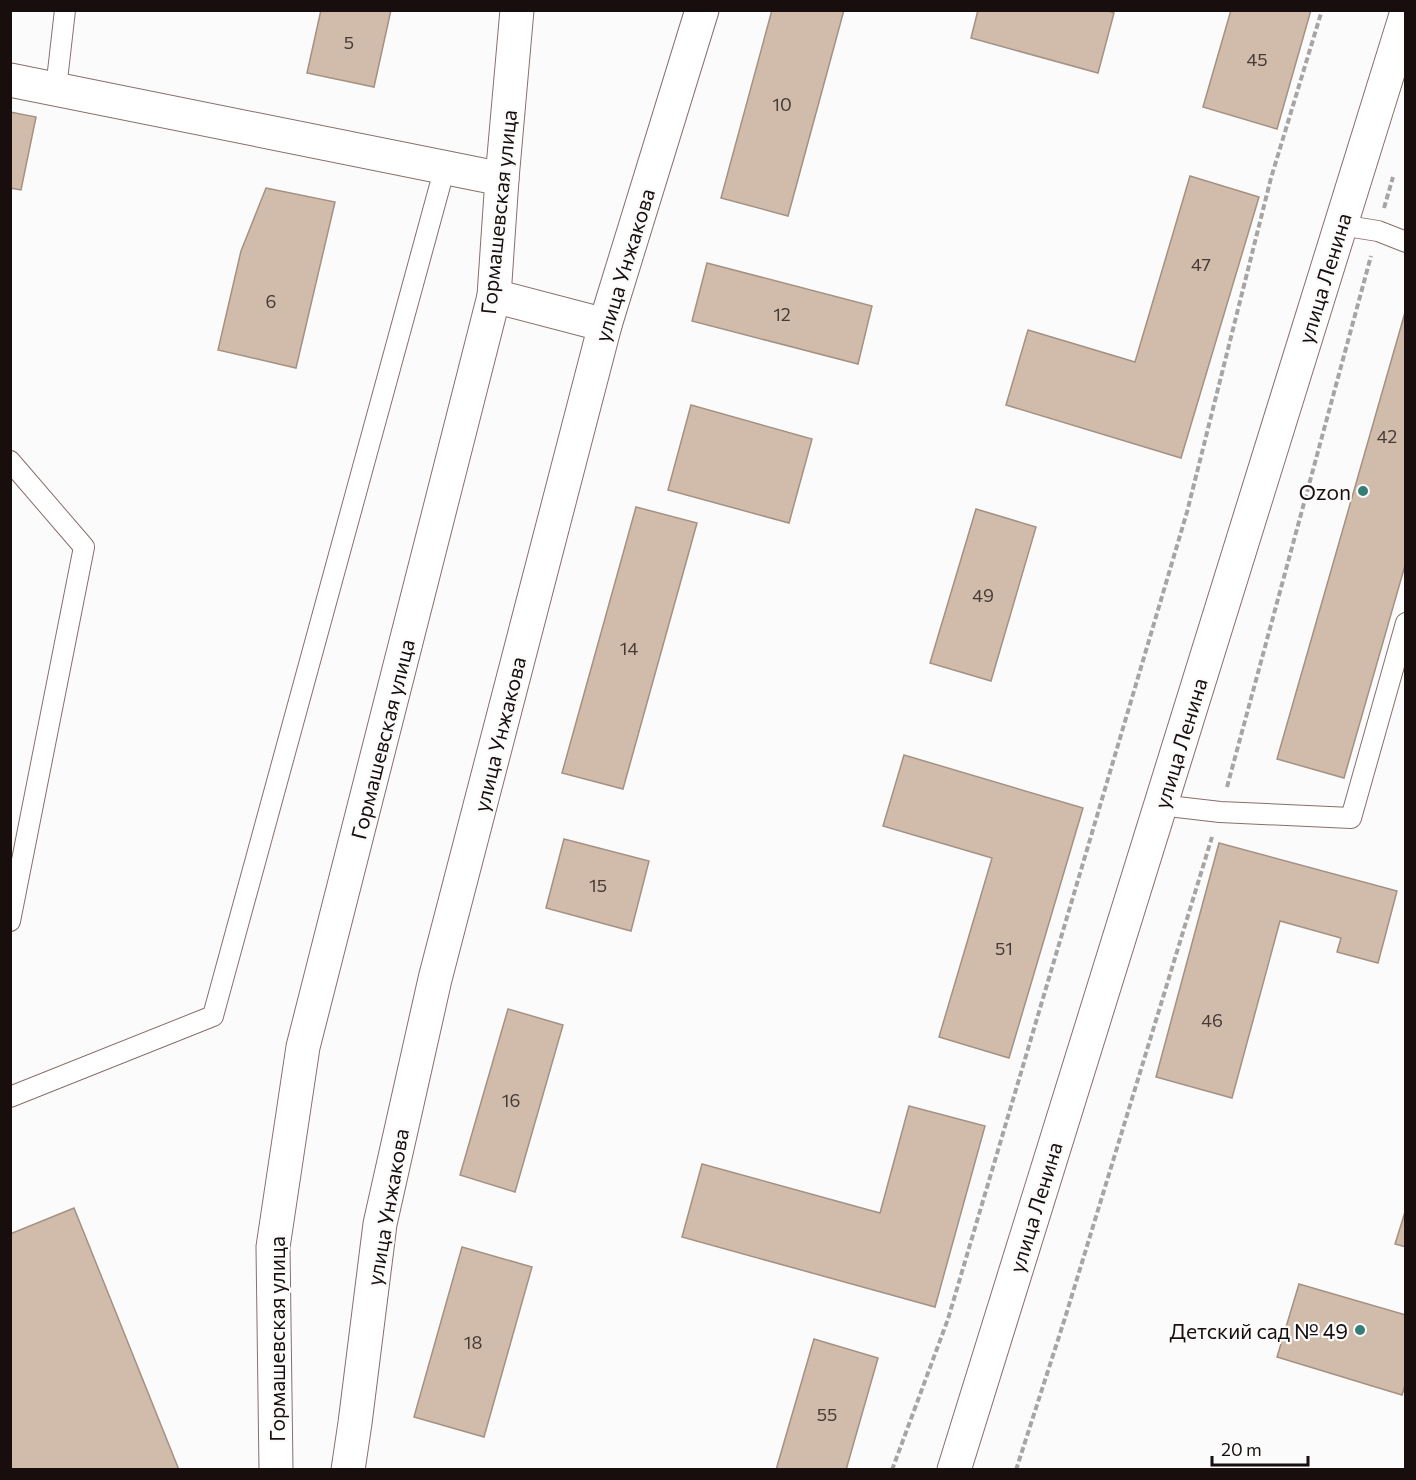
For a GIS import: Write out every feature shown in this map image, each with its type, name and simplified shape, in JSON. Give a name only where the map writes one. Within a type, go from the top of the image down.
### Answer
[{"type":"street","name":"Гормашевская улица","points":[[276,1470],[273,1247],[303,1047],[494,296],[517,10]]},
{"type":"street","name":"улица Унжакова","points":[[348,1470],[356,1423],[380,1224],[438,968],[605,325],[702,10]]},
{"type":"street","name":"улица Ленина","points":[[954,1470],[1406,15]]},
{"type":"street","points":[[10,80],[502,179]]},
{"type":"street","points":[[494,296],[605,325]]},
{"type":"lane","points":[[56,89],[66,10]]},
{"type":"lane","points":[[10,1097],[213,1016],[445,167]]},
{"type":"lane","points":[[1340,225],[1378,231],[1406,242]]},
{"type":"lane","points":[[10,461],[84,547],[10,921]]},
{"type":"lane","points":[[1160,805],[1220,812],[1351,818],[1406,623]]},
{"type":"path","points":[[892,1470],[948,1319],[1187,512],[1271,178],[1322,10]]},
{"type":"building","points":[[321,10],[391,10],[374,87],[307,73]]},
{"type":"building","points":[[772,10],[844,10],[788,216],[721,198]]},
{"type":"building","points":[[978,10],[1106,10],[1114,13],[1098,73],[971,38]]},
{"type":"building","points":[[1231,10],[1311,10],[1277,129],[1203,107]]},
{"type":"building","points":[[10,112],[36,117],[21,190],[10,188]]},
{"type":"building","points":[[1190,176],[1259,197],[1181,458],[1006,405],[1028,330],[1135,362]]},
{"type":"building","points":[[266,188],[335,202],[296,368],[218,350],[241,251]]},
{"type":"building","points":[[707,263],[872,306],[858,364],[692,321]]},
{"type":"building","points":[[1406,309],[1406,562],[1344,778],[1277,759]]},
{"type":"building","points":[[691,405],[812,439],[789,523],[668,490]]},
{"type":"building","points":[[636,507],[697,523],[623,789],[562,773]]},
{"type":"building","points":[[976,509],[1036,527],[991,681],[930,663]]},
{"type":"building","points":[[904,755],[1083,808],[1009,1058],[939,1037],[992,858],[883,826]]},
{"type":"building","points":[[564,839],[649,861],[631,931],[546,908]]},
{"type":"building","points":[[1219,843],[1397,891],[1378,963],[1337,952],[1341,938],[1280,921],[1232,1098],[1156,1077]]},
{"type":"building","points":[[508,1009],[563,1025],[515,1192],[460,1175]]},
{"type":"building","points":[[909,1106],[985,1126],[935,1307],[682,1237],[702,1164],[880,1213]]},
{"type":"building","points":[[74,1208],[179,1470],[10,1470],[10,1234]]},
{"type":"building","points":[[1406,1209],[1406,1247],[1395,1244]]},
{"type":"building","points":[[462,1247],[532,1267],[484,1437],[414,1417]]},
{"type":"building","points":[[1299,1284],[1406,1315],[1406,1382],[1402,1395],[1277,1357]]},
{"type":"building","points":[[814,1339],[878,1358],[846,1470],[776,1470]]},
{"type":"place","name":"Ozon","points":[[1363,491]]},
{"type":"place","name":"Детский сад № 49","points":[[1360,1330]]}]
